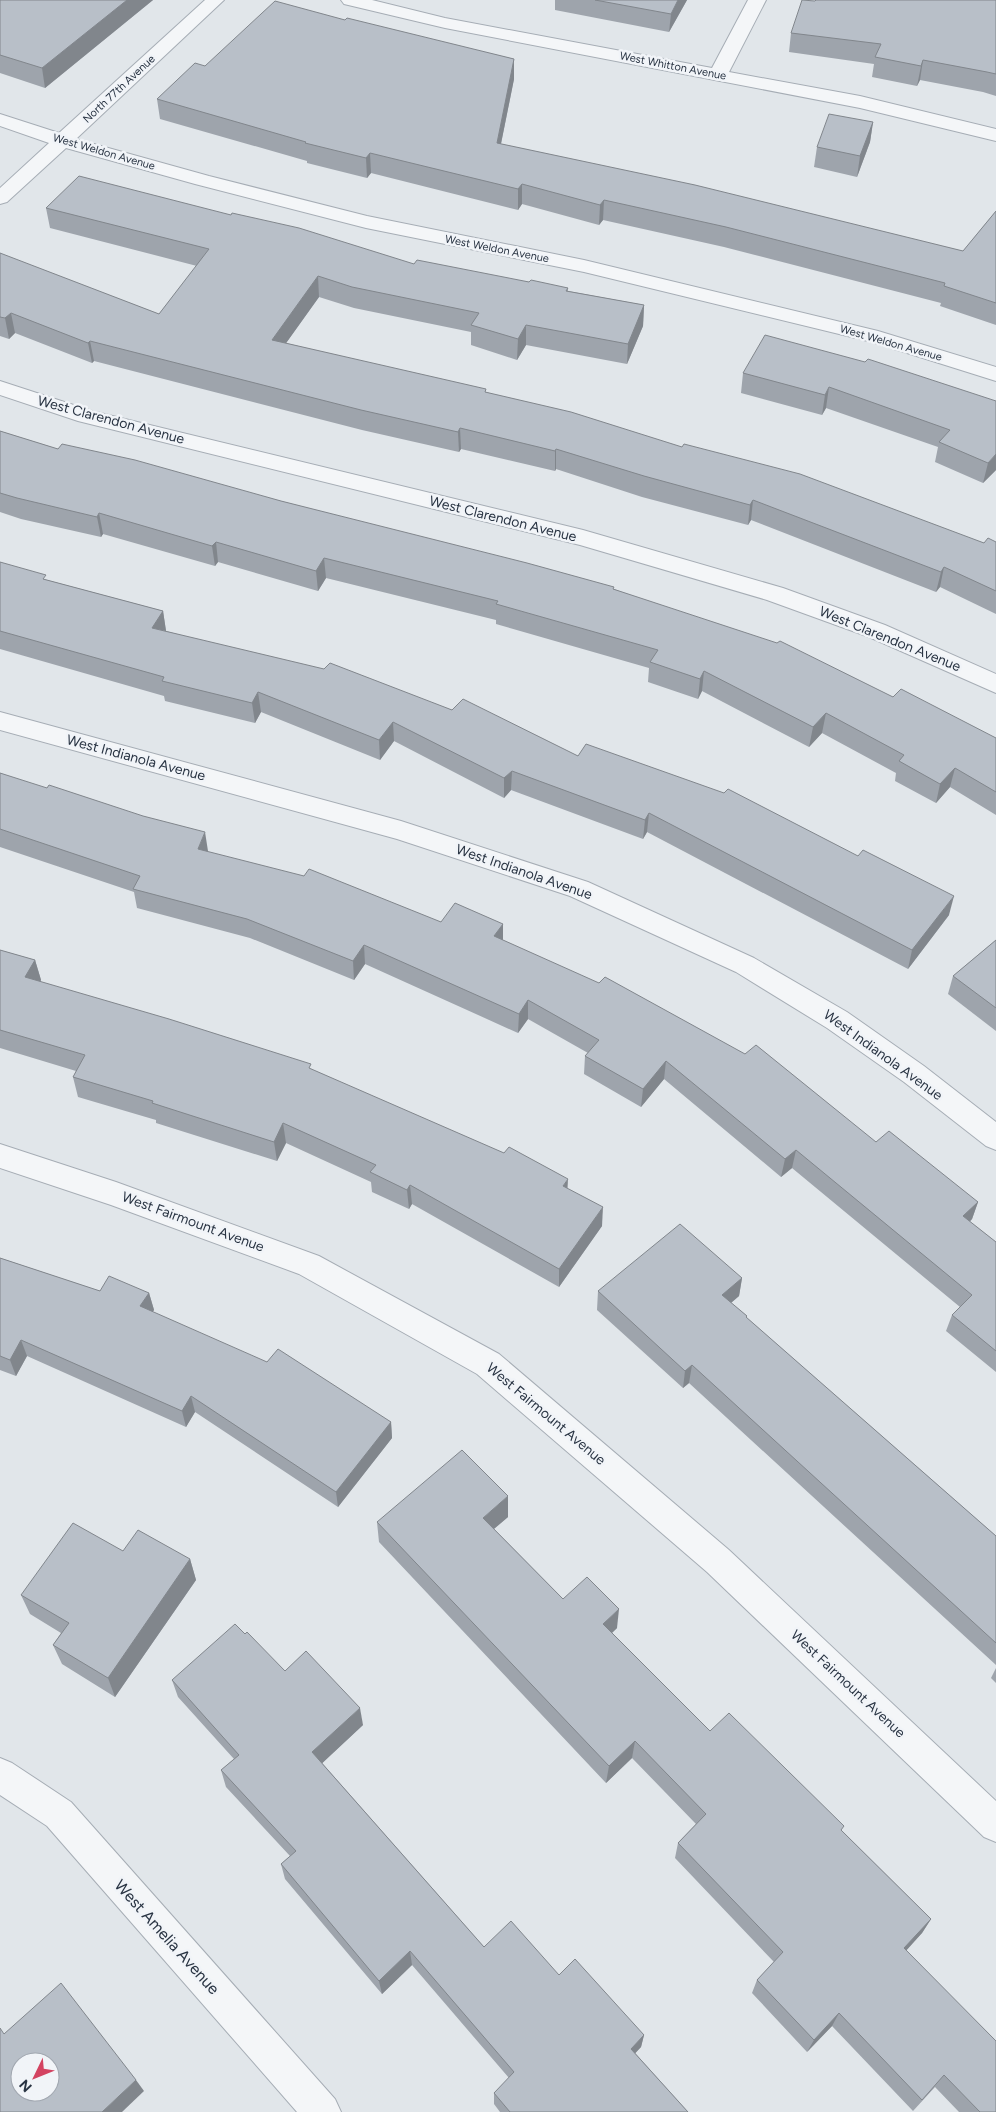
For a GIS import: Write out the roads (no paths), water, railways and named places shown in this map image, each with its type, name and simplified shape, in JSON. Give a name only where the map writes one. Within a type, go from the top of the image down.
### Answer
[{"type":"street","name":"North 77th Avenue","points":[[0,198],[215,0]]},
{"type":"street","name":"West Whitton Avenue","points":[[350,0],[445,23],[860,102],[996,135]]},
{"type":"street","points":[[718,75],[756,0]]},
{"type":"street","name":"West Weldon Avenue","points":[[0,120],[63,141],[202,180],[366,222],[584,266],[878,338],[996,374]]},
{"type":"street","name":"West Clarendon Avenue","points":[[0,388],[86,416],[583,538],[776,594],[877,631],[996,684]]},
{"type":"street","name":"West Indianola Avenue","points":[[0,721],[401,830],[579,889],[745,965],[829,1015],[914,1074],[996,1138]]},
{"type":"street","name":"West Fairmount Avenue","points":[[0,1156],[116,1194],[309,1265],[488,1364],[718,1561],[996,1825]]},
{"type":"street","name":"West Amelia Avenue","points":[[0,1775],[59,1814],[319,2111]]}]
